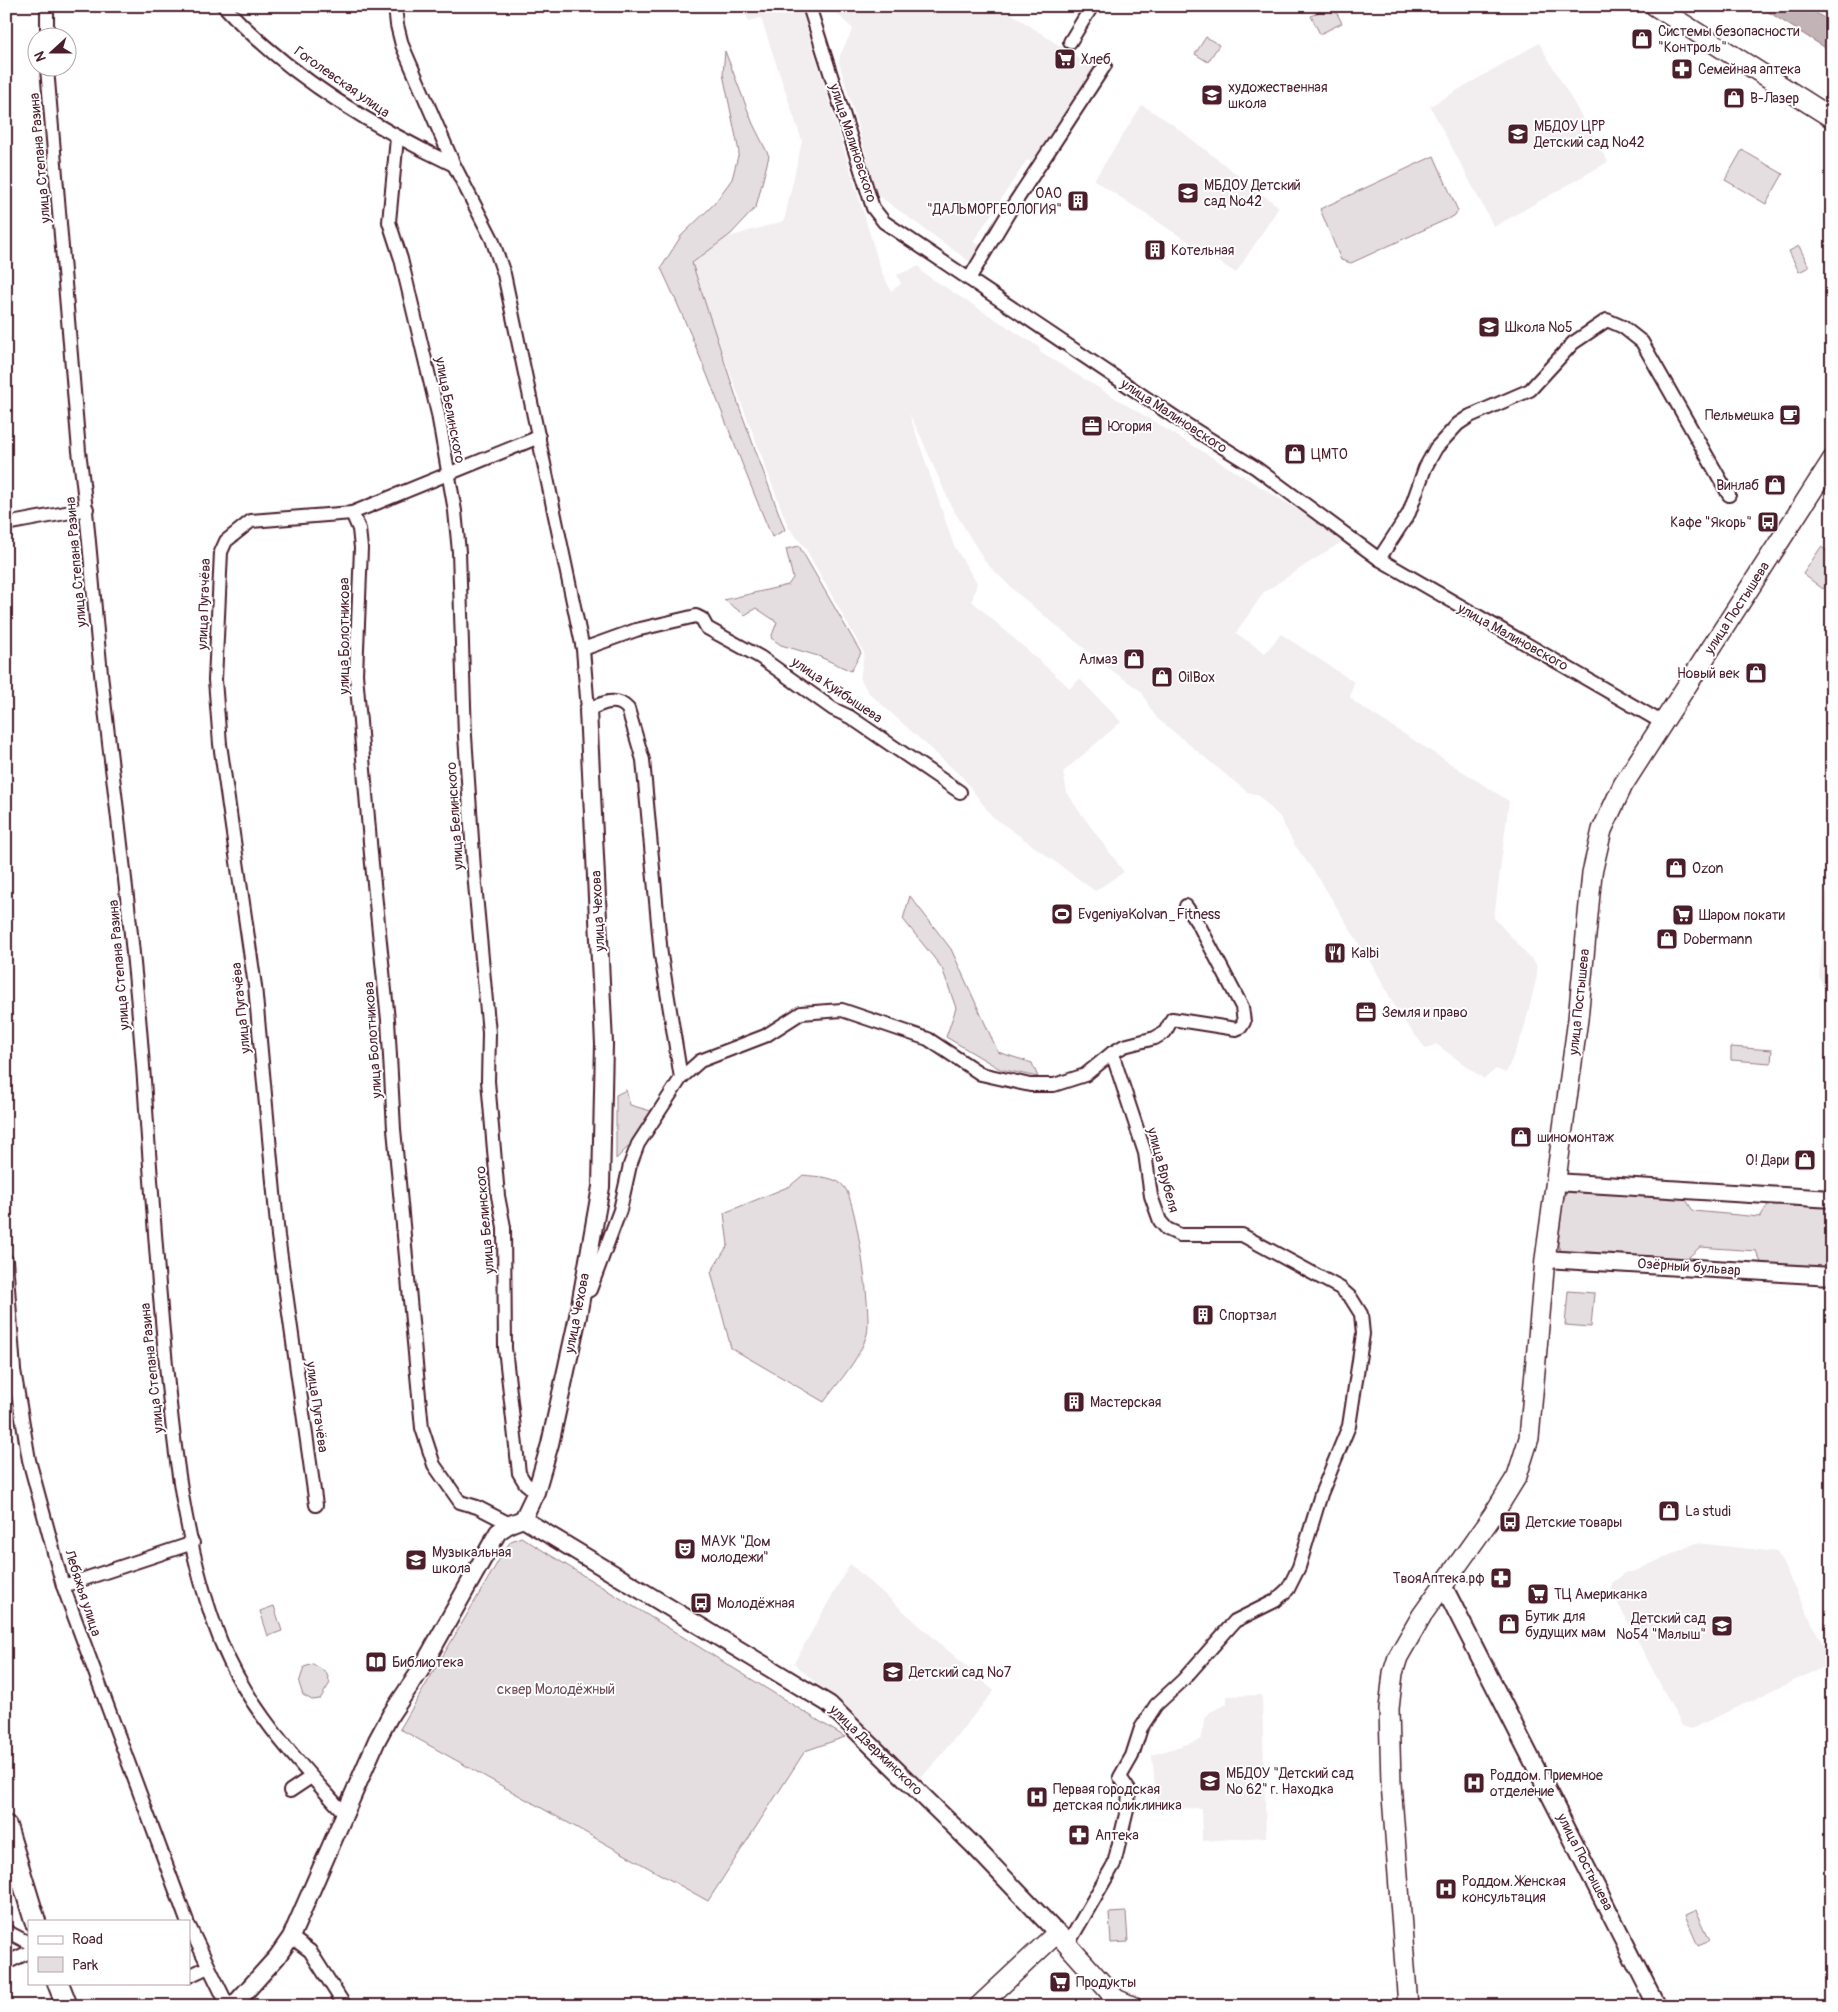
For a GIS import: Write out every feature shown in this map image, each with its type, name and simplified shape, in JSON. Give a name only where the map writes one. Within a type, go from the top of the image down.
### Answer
[{"type":"main road","points":[[1655,6],[1832,118]]},
{"type":"main road","name":"улица Постышева","points":[[1408,2006],[1395,1861],[1391,1766],[1391,1689],[1393,1673],[1404,1644],[1493,1515],[1516,1476],[1524,1458],[1533,1410],[1546,1258],[1578,1019],[1596,850],[1602,830],[1619,792],[1832,460]]},
{"type":"main road","points":[[6,1826],[35,1920]]},
{"type":"main road","points":[[6,1872],[30,1920]]},
{"type":"main road","points":[[979,2006],[1062,1938]]},
{"type":"main road","name":"улица Дзержинского","points":[[1062,1938],[1120,2003]]},
{"type":"main road","points":[[58,1984],[67,2006]]},
{"type":"street","points":[[47,6],[47,28]]},
{"type":"street","name":"Гоголевская улица","points":[[224,6],[241,25],[296,70],[397,138],[454,165]]},
{"type":"street","points":[[396,6],[397,25],[402,45],[454,165],[492,239],[504,274],[540,437],[583,649],[588,710],[615,701],[622,703],[628,709],[643,760],[661,955],[681,1078]]},
{"type":"street","name":"улица Малиновского","points":[[809,6],[873,208],[884,222],[1176,418],[1256,468],[1379,559],[1663,723]]},
{"type":"street","points":[[1070,42],[1092,6]]},
{"type":"street","points":[[969,279],[1012,207],[1105,65]]},
{"type":"street","name":"улица Степана Разина","points":[[48,78],[79,451],[87,509],[103,687],[136,969],[168,1382],[177,1465],[208,1605],[222,1644],[247,1694],[284,1747],[345,1814]]},
{"type":"street","name":"улица Белинского","points":[[397,138],[388,222],[402,259],[431,386],[455,511],[459,552],[465,736],[475,884],[490,1033],[488,1081],[498,1196],[504,1227],[505,1348],[519,1473],[525,1483],[536,1492]]},
{"type":"street","points":[[1379,559],[1408,513],[1425,468],[1436,448],[1458,424],[1470,416],[1530,390],[1573,343],[1607,320],[1623,327],[1642,342],[1729,495]]},
{"type":"street","points":[[352,514],[540,437]]},
{"type":"street","points":[[6,524],[87,509]]},
{"type":"street","name":"улица Пугачёва","points":[[316,1505],[278,1236],[255,986],[220,744],[215,680],[220,552],[226,541],[251,521],[352,514]]},
{"type":"street","name":"улица Болотникова","points":[[352,514],[359,529],[361,548],[357,620],[357,682],[371,854],[388,1020],[394,1129],[422,1428],[434,1465],[460,1502],[516,1522]]},
{"type":"street","name":"улица Куйбышева","points":[[583,649],[636,630],[696,616],[702,620],[707,628],[760,657],[833,709],[850,717],[960,792]]},
{"type":"street","name":"улица Чехова","points":[[233,2006],[278,1957],[291,1937],[391,1714],[420,1671],[498,1532],[516,1522],[536,1492],[550,1444],[582,1294],[601,1186],[604,1034],[588,710]]},
{"type":"street","points":[[582,1294],[590,1290],[608,1243],[620,1210],[630,1165],[638,1144],[681,1078],[700,1061],[765,1036],[801,1012],[842,1010],[928,1040],[981,1074],[1030,1085],[1054,1085],[1085,1075],[1112,1053],[1124,1046],[1155,1038],[1165,1032],[1172,1019],[1236,1029],[1241,1027],[1244,1022],[1242,1007],[1200,926],[1186,906]]},
{"type":"street","name":"улица Врубеля","points":[[1062,1938],[1114,1864],[1128,1806],[1129,1790],[1120,1777],[1132,1756],[1142,1728],[1156,1705],[1183,1680],[1235,1621],[1276,1601],[1288,1589],[1299,1566],[1321,1494],[1348,1426],[1363,1334],[1361,1314],[1352,1298],[1340,1288],[1242,1235],[1180,1235],[1167,1229],[1160,1221],[1151,1196],[1145,1153],[1112,1053]]},
{"type":"street","points":[[1555,1182],[1832,1198]]},
{"type":"street","name":"Озёрный бульвар","points":[[1546,1258],[1832,1276]]},
{"type":"street","name":"Лебяжья улица","points":[[6,1260],[14,1370],[29,1460],[63,1586],[187,1920]]},
{"type":"street","name":"улица Дзержинского","points":[[516,1522],[829,1704],[973,1845],[1062,1938]]},
{"type":"street","points":[[63,1586],[193,1544]]},
{"type":"street","name":"улица Постышева","points":[[1444,1585],[1656,2006]]},
{"type":"street","points":[[290,1791],[311,1777]]},
{"type":"street","points":[[190,1928],[228,2006]]},
{"type":"street","points":[[6,1931],[28,1942]]},
{"type":"street","points":[[291,1937],[310,1951],[345,2006]]},
{"type":"street","points":[[6,1963],[28,1952]]},
{"type":"street","points":[[190,1976],[208,1967]]},
{"type":"shaded area","points":[[740,6],[800,6],[881,270],[891,291],[901,284],[897,275],[919,266],[923,273],[1039,347],[1040,352],[1346,539],[1264,592],[1236,633],[1265,653],[1281,634],[1354,682],[1350,697],[1357,704],[1509,801],[1494,918],[1536,964],[1537,976],[1523,1033],[1506,1073],[1496,1069],[1484,1079],[1436,1044],[1426,1049],[1398,1013],[1380,978],[1320,880],[1294,844],[1280,817],[1258,795],[1247,792],[1158,719],[1142,692],[1103,664],[1017,593],[986,563],[951,506],[909,413],[954,546],[977,583],[972,601],[1070,688],[1080,679],[1121,722],[1063,772],[1067,792],[1124,872],[1095,891],[992,816],[963,778],[869,693],[860,679],[864,653],[804,546],[788,527],[684,250],[784,221],[802,141],[761,18],[749,21]]},
{"type":"shaded area","points":[[842,6],[1000,6],[1093,68],[1033,164],[1027,160],[973,242],[981,246],[970,262],[872,191],[868,183],[867,158],[839,62],[840,55],[853,29],[837,14]]},
{"type":"shaded area","points":[[1759,6],[1805,6],[1832,23],[1832,52]]},
{"type":"shaded area","name":"МБДОУ ЦРР Детский сад №42","points":[[1539,43],[1608,162],[1494,227],[1430,106]]},
{"type":"shaded area","name":"МБДОУ Детский сад №42","points":[[1142,105],[1172,124],[1279,207],[1236,273],[1094,180]]},
{"type":"shaded area","points":[[1832,888],[1832,1010],[1819,976],[1826,893]]},
{"type":"shaded area","name":"Детский сад №54 \"Малыш\"","points":[[1696,1543],[1777,1552],[1832,1663],[1691,1729],[1682,1726],[1611,1590],[1612,1583],[1625,1573],[1635,1571]]},
{"type":"shaded area","points":[[850,1564],[994,1691],[920,1780],[794,1663]]},
{"type":"shaded area","name":"МБДОУ \"Детский сад № 62\" г. Находка","points":[[1262,1695],[1266,1837],[1202,1841],[1201,1808],[1157,1809],[1152,1755],[1200,1740],[1205,1719],[1210,1712],[1227,1704],[1227,1696]]},
{"type":"green space","points":[[1329,6],[1333,6],[1342,23],[1320,34],[1311,16]]},
{"type":"green space","points":[[1206,37],[1219,45],[1208,62],[1195,54]]},
{"type":"green space","points":[[725,51],[753,124],[769,156],[756,207],[731,234],[692,263],[740,409],[785,530],[772,537],[705,368],[661,268],[681,236],[714,204],[732,179],[739,152],[723,74]]},
{"type":"green space","points":[[1742,150],[1783,174],[1766,204],[1725,180]]},
{"type":"green space","points":[[1434,156],[1458,211],[1454,216],[1351,263],[1341,260],[1320,209]]},
{"type":"green space","points":[[1799,246],[1809,267],[1799,272],[1789,251]]},
{"type":"green space","points":[[799,546],[861,653],[851,671],[818,656],[781,645],[771,638],[777,622],[756,608],[745,615],[724,600],[788,585],[793,578],[786,549]]},
{"type":"green space","points":[[1821,547],[1832,554],[1832,577],[1823,589],[1803,574]]},
{"type":"green space","points":[[910,896],[951,949],[998,1052],[1032,1063],[1038,1077],[1000,1069],[946,1037],[956,1008],[942,968],[903,919]]},
{"type":"green space","points":[[1731,1047],[1772,1050],[1771,1063],[1731,1060]]},
{"type":"green space","points":[[626,1090],[630,1105],[651,1111],[637,1138],[616,1159],[616,1095]]},
{"type":"green space","points":[[803,1175],[837,1181],[845,1188],[850,1198],[859,1236],[867,1305],[868,1323],[864,1343],[854,1361],[824,1402],[731,1348],[711,1272],[728,1245],[724,1213],[790,1186]]},
{"type":"green space","points":[[1567,1190],[1685,1198],[1693,1211],[1760,1217],[1769,1203],[1832,1207],[1832,1269],[1763,1267],[1756,1251],[1700,1247],[1682,1263],[1561,1252],[1558,1245],[1563,1201]]},
{"type":"green space","points":[[1568,1291],[1594,1293],[1591,1327],[1565,1325]]},
{"type":"green space","name":"сквер Молодёжный","points":[[521,1537],[845,1737],[805,1751],[708,1901],[400,1729],[506,1548],[511,1541]]},
{"type":"green space","points":[[274,1606],[282,1631],[268,1636],[260,1611]]},
{"type":"green space","points":[[313,1664],[326,1672],[330,1683],[320,1699],[312,1700],[303,1695],[299,1683],[304,1667]]},
{"type":"green space","points":[[1696,1910],[1710,1940],[1698,1945],[1685,1915]]},
{"type":"green space","points":[[1126,1912],[1128,1942],[1111,1943],[1109,1913]]},
{"type":"place","name":"Системы безопасности \"Контроль\"","points":[[1642,39]]},
{"type":"place","name":"Хлеб","points":[[1065,59]]},
{"type":"place","name":"Семейная аптека","points":[[1682,69]]},
{"type":"place","name":"художественная школа","points":[[1212,95]]},
{"type":"place","name":"В-Лазер","points":[[1734,98]]},
{"type":"place","name":"МБДОУ ЦРР Детский сад №42","points":[[1518,134]]},
{"type":"place","name":"МБДОУ Детский сад №42","points":[[1188,193]]},
{"type":"place","name":"ОАО \"ДАЛЬМОРГЕОЛОГИЯ\"","points":[[1078,201]]},
{"type":"place","name":"Котельная","points":[[1155,250]]},
{"type":"place","name":"Школа №5","points":[[1489,327]]},
{"type":"place","name":"Пельмешка","points":[[1790,415]]},
{"type":"place","name":"Югория","points":[[1092,426]]},
{"type":"place","name":"ЦМТО","points":[[1295,454]]},
{"type":"place","name":"Винлаб","points":[[1775,485]]},
{"type":"place","name":"Кафе \"Якорь\"","points":[[1768,522]]},
{"type":"place","name":"Алмаз","points":[[1134,659]]},
{"type":"place","name":"Новый век","points":[[1756,673]]},
{"type":"place","name":"OilBox","points":[[1162,677]]},
{"type":"place","name":"Ozon","points":[[1676,868]]},
{"type":"place","name":"EvgeniyaKolvan_Fitness","points":[[1062,914]]},
{"type":"place","name":"Шаром покати","points":[[1683,915]]},
{"type":"place","name":"Dobermann","points":[[1667,939]]},
{"type":"place","name":"Kalbi","points":[[1335,953]]},
{"type":"place","name":"Земля и право","points":[[1366,1012]]},
{"type":"place","name":"шиномонтаж","points":[[1521,1137]]},
{"type":"place","name":"О! Дари","points":[[1805,1160]]},
{"type":"place","name":"Спортзал","points":[[1203,1315]]},
{"type":"place","name":"Мастерская","points":[[1074,1402]]},
{"type":"place","name":"La studi","points":[[1669,1511]]},
{"type":"place","name":"Детские товары","points":[[1510,1522]]},
{"type":"place","name":"МАУК \"Дом молодежи\"","points":[[685,1549]]},
{"type":"place","name":"Музыкальная школа","points":[[416,1560]]},
{"type":"place","name":"ТвояАптека.рф","points":[[1501,1578]]},
{"type":"place","name":"ТЦ Американка","points":[[1538,1594]]},
{"type":"place","name":"Молодёжная","points":[[701,1603]]},
{"type":"place","name":"Бутик для будущих мам","points":[[1509,1624]]},
{"type":"place","name":"Детский сад №54 \"Малыш\"","points":[[1722,1626]]},
{"type":"place","name":"Библиотека","points":[[376,1662]]},
{"type":"place","name":"Детский сад №7","points":[[893,1672]]},
{"type":"place","name":"МБДОУ \"Детский сад № 62\" г. Находка","points":[[1210,1781]]},
{"type":"place","name":"Роддом. Приемное отделение","points":[[1474,1783]]},
{"type":"place","name":"Первая городская детская поликлиника","points":[[1037,1797]]},
{"type":"place","name":"Аптека","points":[[1079,1835]]},
{"type":"place","name":"Роддом. Женская консультация","points":[[1446,1889]]},
{"type":"place","name":"Продукты","points":[[1060,1982]]}]
